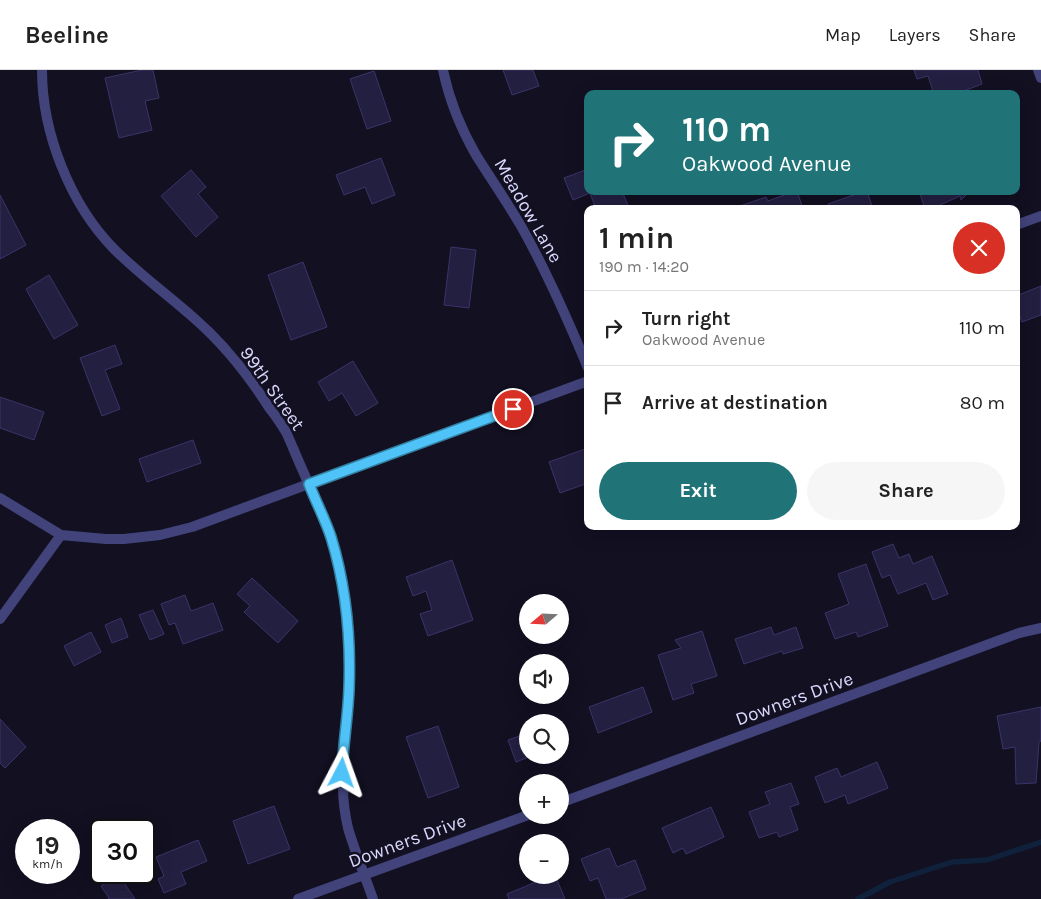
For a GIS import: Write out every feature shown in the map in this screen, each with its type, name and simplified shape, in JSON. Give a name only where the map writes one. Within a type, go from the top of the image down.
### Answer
[{"type":"street","name":"99th Street","points":[[42,70],[47,116],[53,142],[62,167],[79,202],[98,231],[113,247],[140,273],[197,320],[237,363],[256,387],[285,431],[330,536],[344,598],[350,675],[342,784],[345,813],[364,875],[374,899]]},
{"type":"street","name":"Meadow Lane","points":[[443,70],[461,124],[476,154],[540,262],[584,359]]},
{"type":"street","points":[[1038,70],[1041,78]]},
{"type":"street","points":[[1020,224],[1041,216]]},
{"type":"street","points":[[0,498],[61,535],[124,539],[160,535],[192,527],[584,382]]},
{"type":"street","points":[[0,619],[61,535]]},
{"type":"street","name":"Downers Drive","points":[[569,799],[1019,633],[1041,628]]},
{"type":"street","name":"Downers Drive","points":[[298,899],[519,817]]},
{"type":"building","points":[[142,70],[153,70],[159,98],[145,101],[152,130],[119,138],[105,78]]},
{"type":"building","points":[[503,70],[533,70],[539,86],[512,95]]},
{"type":"building","points":[[914,70],[978,70],[982,84],[966,90],[933,90],[928,76],[917,79]]},
{"type":"building","points":[[374,71],[391,121],[367,129],[350,79]]},
{"type":"building","points":[[381,158],[395,195],[372,204],[365,187],[344,195],[336,175]]},
{"type":"building","points":[[191,170],[206,187],[198,194],[218,217],[196,237],[161,196]]},
{"type":"building","points":[[584,170],[585,195],[573,200],[564,178]]},
{"type":"building","points":[[0,195],[26,245],[0,259]]},
{"type":"building","points":[[591,195],[624,195],[628,205],[594,205]]},
{"type":"building","points":[[784,195],[798,195],[802,205],[743,205],[766,197],[768,201]]},
{"type":"building","points":[[854,195],[868,195],[872,205],[828,205]]},
{"type":"building","points":[[920,195],[966,195],[961,200],[960,196],[940,205],[924,205]]},
{"type":"building","points":[[451,247],[476,250],[469,308],[444,305]]},
{"type":"building","points":[[303,262],[327,327],[291,340],[268,275]]},
{"type":"building","points":[[49,275],[78,325],[54,339],[26,289]]},
{"type":"building","points":[[1041,286],[1041,315],[1022,322],[1020,317],[1020,294]]},
{"type":"building","points":[[115,345],[122,364],[105,370],[120,409],[102,416],[80,358]]},
{"type":"building","points":[[353,361],[378,403],[356,416],[342,393],[329,401],[318,382]]},
{"type":"building","points":[[0,397],[44,412],[34,440],[0,428]]},
{"type":"building","points":[[193,440],[201,463],[147,482],[139,459]]},
{"type":"building","points":[[584,449],[584,484],[560,493],[549,462]]},
{"type":"building","points":[[893,544],[899,558],[909,554],[913,564],[932,556],[948,594],[933,600],[926,583],[898,594],[890,575],[882,578],[872,552]]},
{"type":"building","points":[[452,560],[473,620],[428,636],[420,614],[432,610],[426,591],[413,596],[406,577]]},
{"type":"building","points":[[866,564],[888,626],[858,637],[856,632],[835,639],[825,613],[849,604],[838,574]]},
{"type":"building","points":[[252,578],[298,621],[278,643],[244,612],[250,606],[237,594]]},
{"type":"building","points":[[185,595],[191,611],[213,603],[223,630],[183,644],[175,623],[169,625],[161,604]]},
{"type":"building","points":[[153,610],[164,634],[150,640],[139,615]]},
{"type":"building","points":[[121,618],[128,637],[112,643],[105,625]]},
{"type":"building","points":[[771,627],[774,635],[796,627],[803,648],[783,654],[782,651],[744,664],[735,639]]},
{"type":"building","points":[[702,631],[717,676],[691,684],[694,693],[673,700],[658,655],[681,648],[675,640]]},
{"type":"building","points":[[91,632],[101,652],[74,666],[64,646]]},
{"type":"building","points":[[643,687],[652,712],[598,733],[589,707]]},
{"type":"building","points":[[1041,707],[1041,741],[1039,742],[1036,783],[1016,784],[1015,747],[1003,749],[997,716]]},
{"type":"building","points":[[0,719],[26,747],[5,768],[0,763]]},
{"type":"building","points":[[438,726],[459,787],[428,798],[406,737]]},
{"type":"building","points":[[519,736],[519,761],[516,762],[508,740]]},
{"type":"building","points":[[877,762],[888,788],[848,804],[845,795],[825,803],[815,777],[837,768],[841,777]]},
{"type":"building","points":[[791,783],[799,804],[790,807],[798,830],[779,837],[777,832],[759,838],[749,812],[770,804],[765,792]]},
{"type":"building","points":[[274,806],[290,849],[248,864],[233,821]]},
{"type":"building","points":[[711,807],[724,837],[686,854],[683,848],[673,853],[662,828]]},
{"type":"building","points":[[198,840],[207,861],[181,872],[186,884],[164,893],[158,879],[164,876],[156,857]]},
{"type":"building","points":[[609,848],[617,867],[635,860],[646,889],[621,899],[606,899],[598,878],[590,881],[581,859]]},
{"type":"building","points":[[104,884],[125,884],[135,899],[108,899],[101,886]]},
{"type":"building","points":[[531,884],[559,884],[565,899],[509,899],[507,894]]},
{"type":"waterway","points":[[858,899],[890,882],[952,862],[987,860],[1041,842]]},
{"type":"route","points":[[342,773],[348,718],[350,660],[347,621],[338,567],[330,536],[309,484],[513,409]]}]
